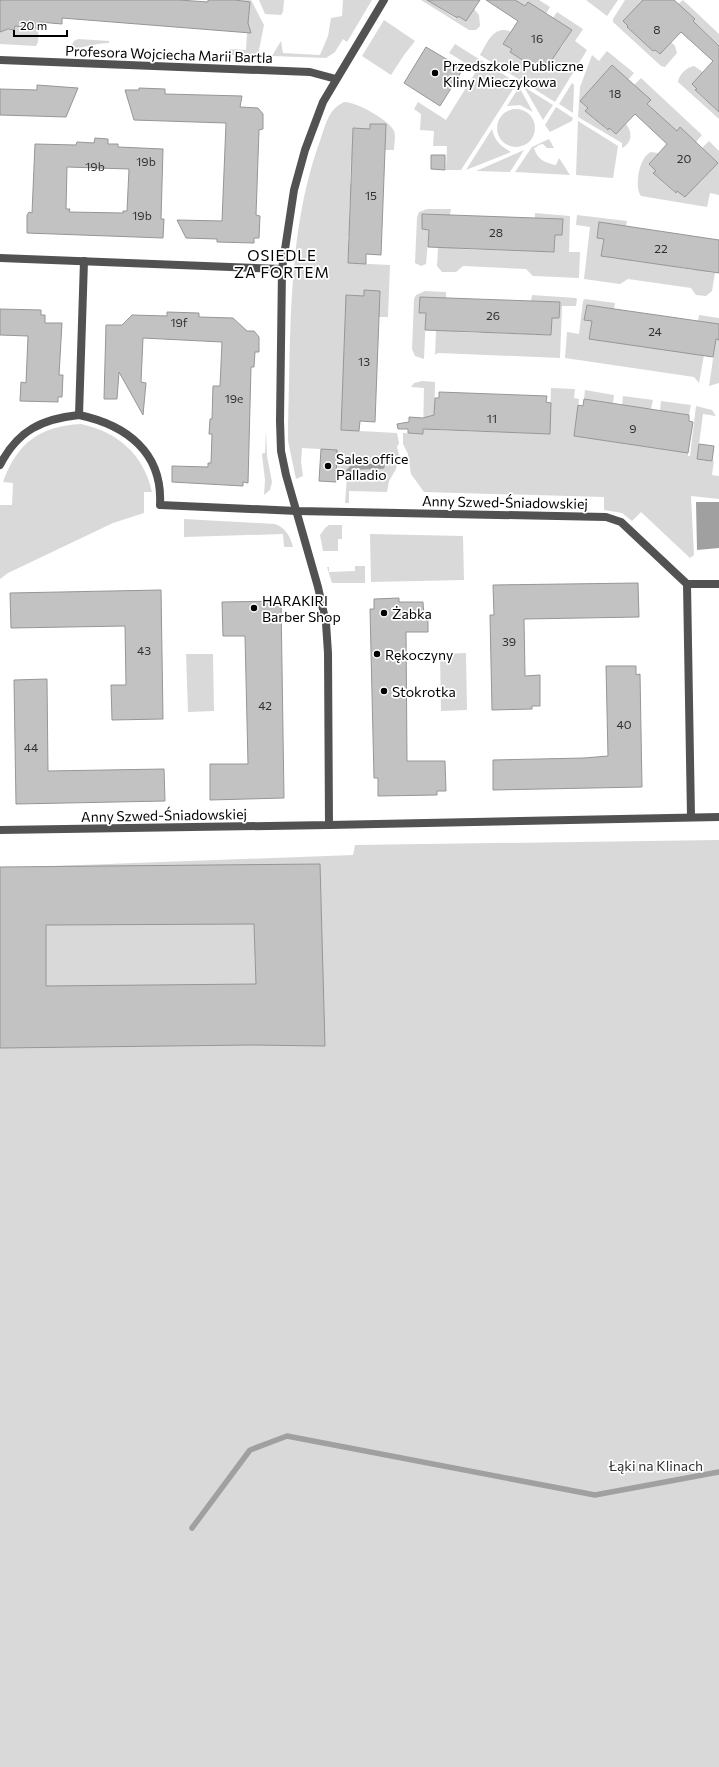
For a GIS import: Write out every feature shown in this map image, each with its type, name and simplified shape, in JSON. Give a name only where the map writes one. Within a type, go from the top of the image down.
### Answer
[{"type":"street","points":[[329,825],[328,653],[326,623],[318,588],[286,475],[281,451],[282,269],[294,190],[303,156],[323,102],[384,0]]},
{"type":"street","name":"Profesora Wojciecha Marii Bartla","points":[[0,60],[310,72],[336,79]]},
{"type":"street","points":[[0,258],[282,269]]},
{"type":"street","points":[[79,415],[84,261]]},
{"type":"street","points":[[0,465],[11,446],[27,431],[43,422],[62,417],[79,415],[100,420],[119,428],[134,439],[146,453],[154,468],[160,484],[160,505],[297,511]]},
{"type":"street","name":"Anny Szwed-Śniadowskiej","points":[[297,511],[606,517],[621,522],[686,584]]},
{"type":"street","points":[[691,818],[686,584],[719,584]]},
{"type":"street","name":"Anny Szwed-Śniadowskiej","points":[[0,830],[719,817]]},
{"type":"green space","points":[[235,0],[251,0],[264,25],[258,55],[230,55],[229,53],[229,49],[246,50],[247,33],[249,28],[250,2]]},
{"type":"green space","points":[[259,0],[284,0],[283,12],[281,15],[265,14]]},
{"type":"green space","points":[[343,0],[372,0],[347,42],[343,39],[335,52],[326,58],[272,56],[281,41],[283,53],[320,55],[328,36],[331,18],[342,16]]},
{"type":"green space","points":[[421,0],[433,0],[432,3],[456,19],[458,16],[474,9],[479,15],[480,26],[476,30],[469,30]]},
{"type":"green space","points":[[515,0],[539,0],[550,7],[546,14],[528,3],[525,6]]},
{"type":"green space","points":[[586,0],[618,0],[607,16]]},
{"type":"green space","points":[[625,0],[643,0],[624,21],[628,26],[627,27],[653,51],[655,50],[659,54],[671,42],[675,46],[677,53],[665,67],[661,66],[613,22],[613,19]]},
{"type":"green space","points":[[683,0],[719,34],[719,45],[693,21],[694,19],[678,4]]},
{"type":"green space","points":[[557,12],[583,29],[575,41],[587,50],[555,102],[480,55],[488,40],[492,36],[505,30],[511,32],[503,44],[512,49],[510,52],[535,68],[560,47],[561,48],[572,30],[553,18]]},
{"type":"green space","points":[[384,20],[415,41],[391,75],[362,56]]},
{"type":"green space","points":[[39,22],[38,42],[36,46],[0,44],[0,30],[14,30],[15,26]]},
{"type":"green space","points":[[78,39],[109,41],[109,43],[80,48],[70,48],[74,41]]},
{"type":"green space","points":[[455,44],[517,83],[461,170],[446,170],[447,146],[433,146],[434,131],[420,130],[421,114],[414,109],[418,102],[446,120],[477,70],[449,53]]},
{"type":"green space","points":[[607,51],[634,73],[628,80],[612,65],[580,101],[588,108],[585,111],[607,130],[609,128],[616,134],[626,124],[630,131],[630,141],[622,148],[622,143],[578,117],[580,87],[592,55],[599,61]]},
{"type":"green space","points":[[694,66],[703,72],[692,84],[697,89],[695,91],[719,112],[719,119],[678,82],[684,71]]},
{"type":"green space","points":[[641,78],[702,135],[696,142],[680,128],[677,131],[647,104],[650,100],[634,85]]},
{"type":"green space","points":[[572,83],[574,85],[573,113],[559,104]]},
{"type":"green space","points":[[519,87],[533,112],[520,105],[507,106]]},
{"type":"green space","points":[[524,87],[553,105],[543,120]]},
{"type":"green space","points":[[344,102],[357,105],[372,112],[391,127],[395,133],[395,138],[394,150],[385,150],[386,124],[371,124],[370,129],[353,128],[352,146],[355,147],[355,160],[351,160],[350,184],[354,185],[354,198],[350,198],[349,222],[352,222],[352,235],[348,236],[348,263],[390,265],[388,317],[379,317],[379,291],[364,290],[364,296],[347,295],[341,430],[397,433],[399,443],[397,447],[400,458],[389,481],[387,492],[349,491],[349,503],[345,503],[347,476],[336,475],[337,450],[302,448],[301,462],[303,476],[296,479],[288,441],[291,317],[296,244],[310,173],[327,122],[335,108]]},
{"type":"green space","points":[[556,107],[573,118],[572,121],[550,132],[545,125]]},
{"type":"green space","points":[[516,109],[526,112],[532,118],[535,128],[532,138],[526,144],[516,147],[506,144],[500,138],[497,128],[500,118],[506,112]]},
{"type":"green space","points":[[578,121],[618,146],[613,178],[576,175]]},
{"type":"green space","points":[[492,129],[499,143],[511,152],[466,170]]},
{"type":"green space","points":[[549,139],[554,148],[547,148],[543,144],[538,145],[534,148],[535,152],[539,158],[545,162],[556,165],[559,158],[570,175],[515,172],[532,147]]},
{"type":"green space","points":[[709,141],[719,151],[719,195],[710,193],[707,207],[641,196],[638,186],[639,172],[643,160],[651,152],[658,153],[649,164],[656,171],[654,174],[675,193],[677,191],[685,197],[718,163],[702,148]]},
{"type":"green space","points":[[524,150],[510,172],[476,171]]},
{"type":"green space","points":[[427,209],[451,209],[450,215],[422,214],[422,229],[429,230],[426,264],[421,266],[415,263],[417,217],[419,212]]},
{"type":"green space","points":[[535,213],[570,216],[569,252],[580,252],[579,278],[533,276],[526,269],[463,266],[456,272],[442,272],[437,266],[438,248],[447,248],[447,245],[460,249],[554,252],[555,235],[562,235],[563,219],[535,218]]},
{"type":"green space","points":[[577,215],[627,221],[626,227],[599,223],[597,238],[604,239],[601,256],[619,259],[620,256],[633,261],[657,264],[657,261],[670,263],[670,266],[694,270],[695,266],[708,268],[707,272],[715,273],[712,291],[706,296],[696,295],[691,288],[628,279],[620,284],[584,279],[590,227],[576,225]]},
{"type":"green space","points":[[425,291],[446,292],[446,298],[420,297],[419,312],[426,313],[424,359],[415,356],[412,349],[414,299],[416,295]]},
{"type":"green space","points":[[532,295],[577,299],[576,306],[562,306],[560,358],[438,353],[435,355],[436,331],[444,331],[444,328],[457,328],[457,332],[481,333],[482,329],[495,330],[495,333],[519,334],[533,331],[533,335],[551,335],[552,318],[559,318],[560,303],[531,301]]},
{"type":"green space","points":[[585,299],[615,303],[614,309],[587,305],[584,320],[592,321],[589,338],[704,355],[699,383],[694,377],[565,358],[567,332],[579,334],[583,301]]},
{"type":"green space","points":[[699,315],[719,318],[719,324],[698,321]]},
{"type":"green space","points":[[716,339],[719,340],[719,383],[709,386]]},
{"type":"green space","points":[[422,381],[435,382],[434,430],[549,434],[551,388],[575,389],[574,398],[579,399],[574,436],[586,438],[587,435],[600,440],[688,453],[688,456],[690,456],[696,406],[712,410],[716,416],[703,414],[697,459],[714,461],[712,475],[719,476],[719,499],[691,496],[694,555],[690,558],[641,512],[632,521],[622,513],[604,510],[604,497],[424,492],[411,474],[408,454],[403,444],[403,433],[423,434],[424,388],[411,387],[414,383]]},
{"type":"green space","points":[[585,390],[614,395],[613,404],[584,399]]},
{"type":"green space","points":[[623,396],[653,400],[651,409],[622,405]]},
{"type":"green space","points":[[661,401],[691,405],[689,415],[660,410]]},
{"type":"green space","points":[[81,424],[107,433],[118,439],[136,456],[143,467],[152,492],[144,492],[144,513],[113,523],[8,573],[0,579],[0,505],[12,505],[13,483],[3,482],[9,468],[15,457],[32,439],[53,428]]},
{"type":"green space","points":[[266,430],[267,456],[272,482],[270,490],[264,495],[265,480],[262,455],[265,453]]},
{"type":"green space","points":[[184,519],[275,524],[287,533],[293,547],[284,547],[283,534],[184,537]]},
{"type":"green space","points":[[329,525],[342,525],[342,539],[338,539],[338,551],[323,551],[320,535]]},
{"type":"green space","points":[[370,534],[463,536],[464,580],[371,582]]},
{"type":"green space","points":[[355,566],[365,566],[365,583],[332,583],[327,567],[329,567],[329,572],[355,571]]},
{"type":"green space","points":[[466,653],[467,710],[441,711],[440,654]]},
{"type":"green space","points":[[186,654],[213,654],[214,711],[188,712]]},
{"type":"green space","name":"Łąki na Klinach","points":[[719,840],[719,1767],[0,1767],[0,868],[353,855],[355,845]]},
{"type":"shaded area","points":[[696,502],[719,502],[719,548],[697,550]]},
{"type":"building","points":[[0,0],[179,0],[208,2],[208,0],[235,0],[250,2],[248,23],[251,33],[62,18],[62,24],[39,22],[38,28],[15,26],[14,30],[8,29],[0,32]]},
{"type":"building","points":[[427,0],[480,0],[466,21],[458,16],[457,18]]},
{"type":"building","points":[[486,0],[515,0],[525,6],[528,2],[572,30],[545,70],[537,65],[535,68],[510,52],[512,49],[503,44],[518,21]]},
{"type":"building","points":[[643,0],[674,0],[695,19],[693,21],[719,46],[719,112],[695,90],[697,89],[692,84],[713,61],[681,32],[660,54],[655,50],[653,51],[627,27],[628,26],[623,21]]},
{"type":"building","name":"Przedszkole Publiczne Kliny Mieczykowa","points":[[426,47],[463,69],[440,106],[404,83]]},
{"type":"building","points":[[612,65],[651,100],[647,104],[677,131],[680,127],[718,163],[685,197],[677,191],[676,193],[653,173],[656,171],[649,164],[667,144],[635,114],[616,134],[609,128],[608,130],[585,111],[588,108],[580,101]]},
{"type":"building","points":[[37,85],[78,88],[66,117],[0,115],[0,89],[37,90]]},
{"type":"building","points":[[139,88],[165,89],[165,94],[242,96],[240,107],[258,108],[263,114],[263,129],[259,130],[256,215],[260,216],[259,238],[254,238],[254,243],[217,242],[217,239],[186,238],[177,220],[222,221],[226,123],[134,120],[125,90],[139,90]]},
{"type":"building","points":[[370,124],[386,124],[381,255],[366,254],[366,264],[348,263],[353,128],[370,129]]},
{"type":"building","points":[[95,138],[108,139],[108,144],[118,144],[118,147],[163,149],[161,219],[164,219],[163,238],[27,233],[27,215],[29,212],[32,213],[35,144],[76,145],[77,142],[94,143]],"holes":[[[67,167],[129,169],[127,211],[123,211],[123,213],[69,212],[70,209],[66,209]]]},
{"type":"building","points":[[431,155],[445,155],[445,170],[431,169]]},
{"type":"building","points":[[422,214],[563,219],[562,235],[555,235],[554,252],[428,247],[429,230],[422,229]]},
{"type":"building","points":[[599,222],[719,240],[719,273],[601,256],[604,239],[597,238]]},
{"type":"building","points":[[364,290],[380,291],[375,422],[360,421],[359,431],[341,430],[346,295],[364,296]]},
{"type":"building","points":[[420,297],[560,302],[559,318],[552,318],[551,335],[425,330],[426,313],[419,313]]},
{"type":"building","points":[[587,305],[719,324],[719,340],[716,339],[713,357],[589,339],[592,321],[584,320]]},
{"type":"building","points":[[0,309],[41,310],[41,315],[45,315],[45,323],[62,323],[59,375],[63,375],[62,397],[58,397],[58,402],[20,401],[21,382],[26,383],[28,336],[0,335]]},
{"type":"building","points":[[167,312],[199,313],[199,317],[233,318],[247,331],[254,331],[259,337],[259,352],[255,352],[254,367],[251,367],[248,483],[243,482],[243,486],[172,482],[172,466],[208,467],[208,463],[211,463],[212,434],[209,434],[210,419],[212,419],[213,386],[220,386],[222,342],[143,338],[141,382],[146,383],[143,415],[119,372],[117,399],[104,399],[106,325],[122,325],[132,315],[167,316]]},
{"type":"building","points":[[439,392],[547,396],[546,402],[551,403],[550,434],[423,429],[423,434],[408,433],[408,429],[398,429],[397,424],[409,422],[409,417],[423,418],[434,415],[435,398],[439,398]]},
{"type":"building","points":[[584,399],[689,415],[689,421],[693,422],[688,453],[574,436],[578,405],[583,406]]},
{"type":"building","points":[[699,444],[714,446],[712,461],[697,459]]},
{"type":"building","name":"Sales office Palladio","points":[[321,449],[337,450],[336,482],[319,481]]},
{"type":"building","points":[[638,583],[639,617],[524,619],[525,676],[540,675],[540,706],[532,706],[532,709],[492,710],[490,615],[494,615],[493,585]]},
{"type":"building","points":[[161,590],[163,719],[112,720],[111,685],[126,685],[125,626],[11,628],[10,593]]},
{"type":"building","points":[[399,598],[399,602],[423,602],[424,617],[428,616],[428,632],[406,632],[407,761],[445,761],[446,791],[437,791],[437,795],[378,796],[378,778],[374,778],[370,609],[374,609],[374,599]]},
{"type":"building","points":[[281,601],[284,798],[210,800],[210,764],[248,764],[245,636],[223,636],[222,602]]},
{"type":"building","points":[[606,666],[636,666],[636,675],[640,674],[642,787],[493,790],[493,760],[608,756]]},
{"type":"building","points":[[47,679],[48,771],[164,769],[165,801],[16,804],[14,680]]},
{"type":"building","points":[[320,864],[325,1046],[251,1045],[0,1048],[0,867]],"holes":[[[254,924],[256,984],[46,986],[46,925]]]},
{"type":"waterway","points":[[346,475],[352,468],[382,466]]},
{"type":"waterway","points":[[192,1528],[250,1450],[287,1436],[595,1495],[719,1472]]},
{"type":"place","name":"Przedszkole Publiczne Kliny Mieczykowa","points":[[435,73]]},
{"type":"place","name":"Sales office Palladio","points":[[328,466]]},
{"type":"place","name":"HARAKIRI Barber Shop","points":[[254,608]]},
{"type":"place","name":"Żabka","points":[[384,613]]},
{"type":"place","name":"Rękoczyny","points":[[377,654]]},
{"type":"place","name":"Stokrotka","points":[[384,691]]},
{"type":"district","name":"OSIEDLE ZA FORTEM","points":[[282,264]]}]
